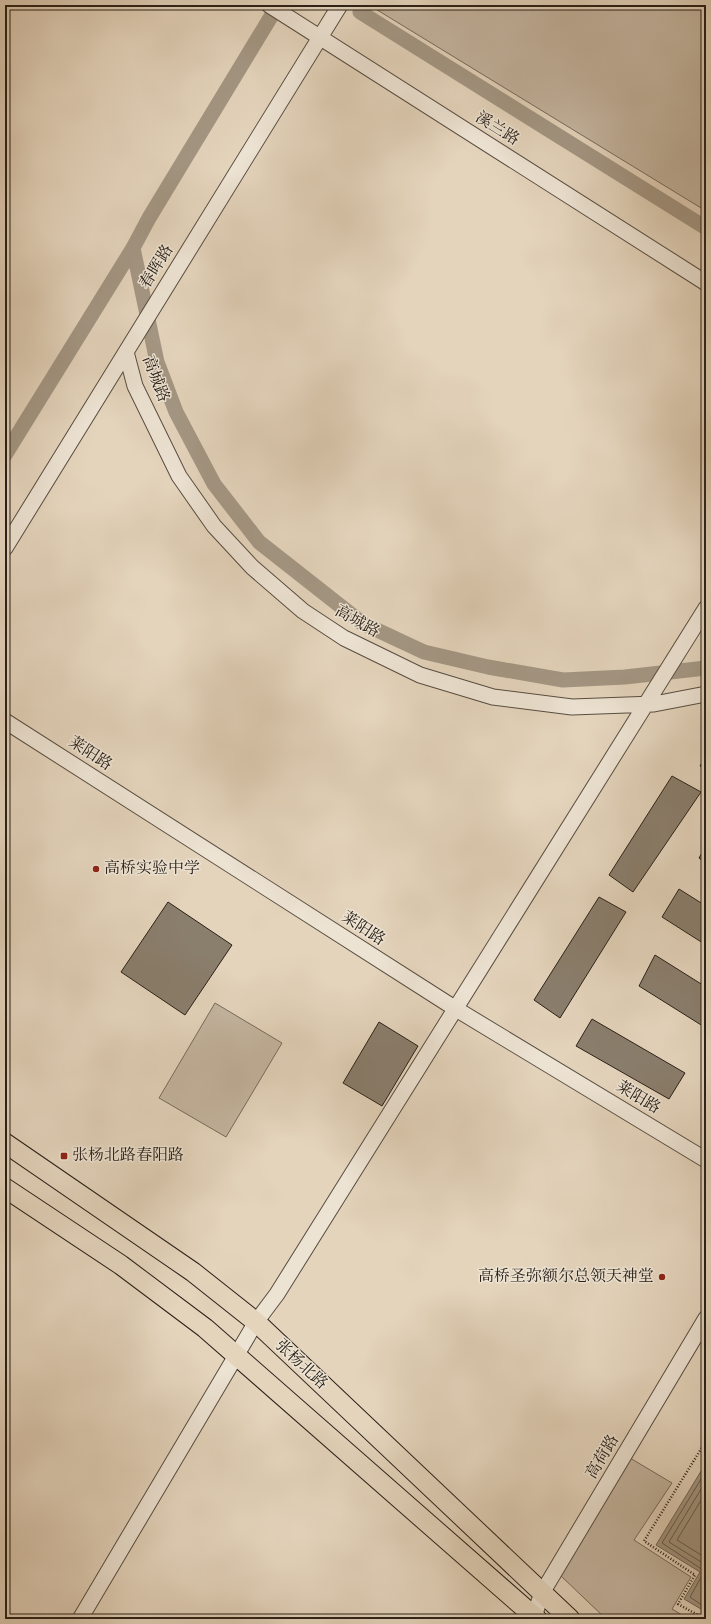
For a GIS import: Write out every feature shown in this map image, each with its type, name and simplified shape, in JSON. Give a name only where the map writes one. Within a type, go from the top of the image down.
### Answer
[{"type":"main road","name":"张杨北路","points":[[5,1144],[193,1272],[256,1322],[570,1619]]},
{"type":"main road","points":[[5,1188],[121,1265],[205,1328],[535,1617]]},
{"type":"street","name":"溪兰路","points":[[269,5],[301,27],[706,283]]},
{"type":"street","name":"春晖路","points":[[5,548],[340,5]]},
{"type":"street","name":"高城路","points":[[126,352],[135,386],[179,476],[214,526],[252,567],[303,611],[344,638],[420,675],[493,697],[572,707],[646,705],[706,694]]},
{"type":"street","points":[[80,1619],[256,1322],[277,1294],[456,1010],[706,608]]},
{"type":"street","name":"莱阳路","points":[[5,721],[456,1010],[706,1160]]},
{"type":"street","name":"高荷路","points":[[535,1617],[542,1593],[706,1318]]},
{"type":"path","points":[[705,1619],[678,1604],[695,1575],[644,1541],[706,1441]]},
{"type":"shaded area","points":[[369,5],[706,5],[706,211]]},
{"type":"shaded area","points":[[215,1003],[282,1043],[226,1137],[159,1098]]},
{"type":"shaded area","points":[[630,1458],[672,1483],[634,1540],[691,1577],[672,1609],[689,1619],[606,1619],[561,1576],[568,1556]]},
{"type":"water","points":[[706,1463],[706,1612],[684,1599],[700,1572],[656,1545]]},
{"type":"building","points":[[706,756],[706,769],[700,766]]},
{"type":"building","points":[[672,776],[701,792],[633,892],[609,875]]},
{"type":"building","points":[[706,846],[706,863],[699,858]]},
{"type":"building","points":[[679,889],[706,906],[706,945],[662,917]]},
{"type":"building","points":[[599,897],[626,912],[560,1018],[534,1000]]},
{"type":"building","points":[[168,902],[232,945],[185,1015],[121,972]]},
{"type":"building","points":[[655,955],[706,987],[706,1028],[639,986]]},
{"type":"building","points":[[592,1019],[685,1073],[669,1099],[576,1046]]},
{"type":"building","points":[[379,1022],[418,1046],[382,1106],[343,1083]]},
{"type":"waterway","points":[[5,455],[133,248],[149,218],[278,5]]},
{"type":"waterway","points":[[360,12],[706,228]]},
{"type":"waterway","points":[[133,248],[157,362],[176,412],[214,484],[259,542],[362,623],[424,652],[488,667],[563,680],[625,677],[706,668]]},
{"type":"place","name":"高桥实验中学","points":[[96,869]]},
{"type":"place","name":"张杨北路春阳路","points":[[64,1156]]},
{"type":"place","name":"高桥圣弥额尔总领天神堂","points":[[662,1277]]}]
